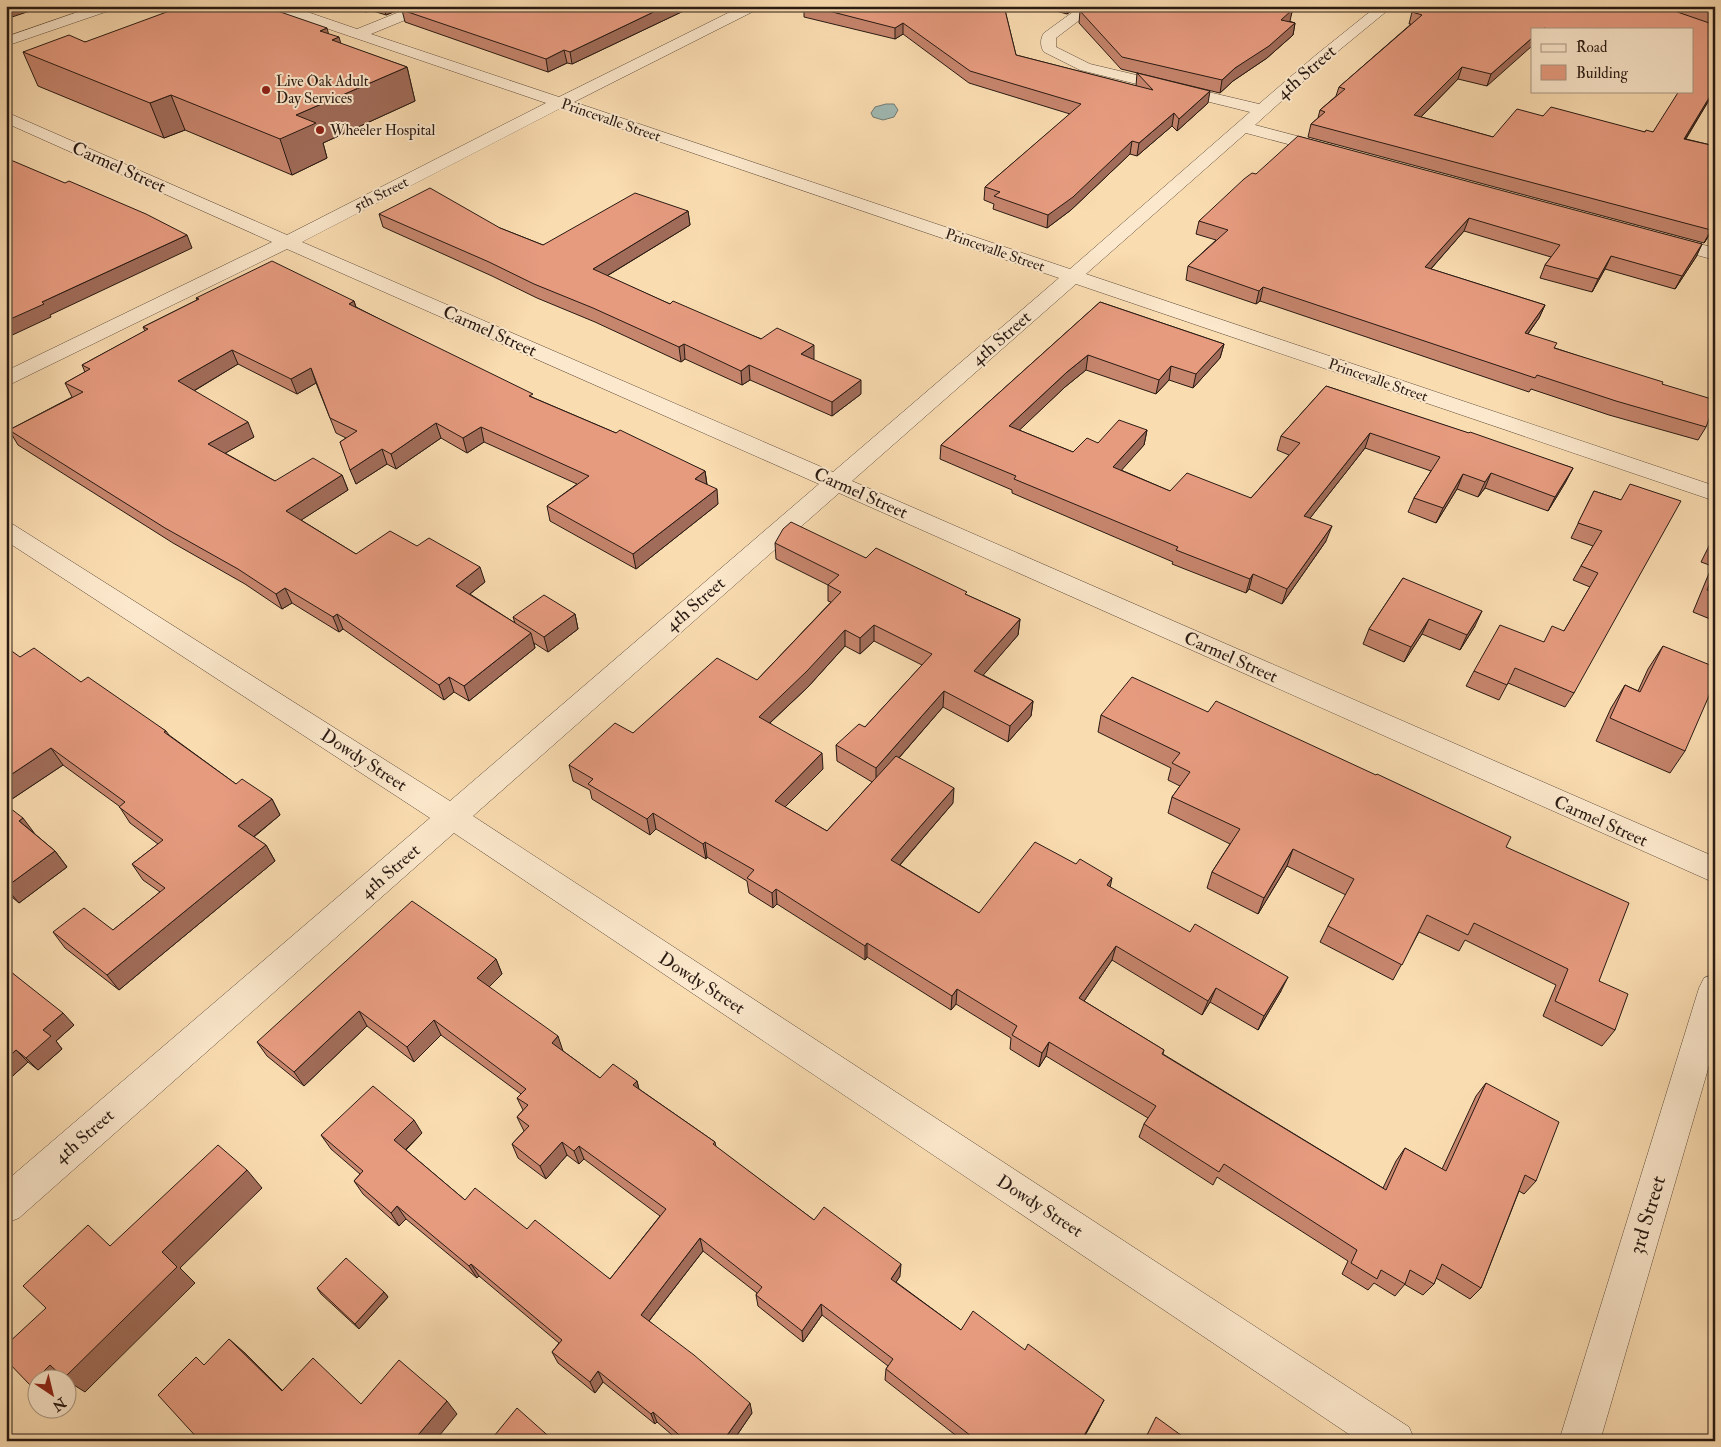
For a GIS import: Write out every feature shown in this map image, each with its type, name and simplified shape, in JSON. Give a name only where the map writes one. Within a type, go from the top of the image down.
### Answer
[{"type":"street","points":[[6,42],[109,6]]},
{"type":"street","name":"Princevalle Street","points":[[275,6],[1715,494]]},
{"type":"street","points":[[358,34],[427,6]]},
{"type":"street","name":"5th Street","points":[[6,379],[287,242],[753,6]]},
{"type":"street","points":[[1091,6],[1049,36],[1049,49],[1085,67],[1253,118],[1350,155]]},
{"type":"street","name":"4th Street","points":[[6,1205],[1074,276],[1321,58],[1386,6]]},
{"type":"street","name":"Carmel Street","points":[[6,116],[287,242],[1715,871]]},
{"type":"street","points":[[1648,236],[1715,254]]},
{"type":"street","name":"Dowdy Street","points":[[6,530],[452,817],[1395,1441]]},
{"type":"street","name":"3rd Street","points":[[1579,1441],[1715,988]]},
{"type":"water","points":[[894,104],[898,110],[894,117],[883,120],[873,117],[871,113],[875,107]]},
{"type":"building","points":[[183,6],[263,6],[327,28],[320,31],[339,37],[332,40],[407,67],[296,115],[316,123],[280,139],[171,95],[150,103],[23,52],[69,35],[85,42]]},
{"type":"building","points":[[410,6],[666,6],[570,52],[564,50],[546,59],[402,10]]},
{"type":"building","points":[[809,6],[1004,6],[1016,55],[1153,90],[1137,73],[1210,91],[1179,119],[1174,113],[1139,143],[1132,141],[1073,197],[1048,215],[994,196],[1000,192],[985,187],[1081,104],[970,71],[903,23],[895,28]]},
{"type":"building","points":[[1087,6],[1286,6],[1284,8],[1292,10],[1281,20],[1295,23],[1269,46],[1235,68],[1222,80],[1122,57],[1080,11]]},
{"type":"building","points":[[1419,6],[1660,6],[1715,25],[1715,88],[1684,139],[1715,146],[1715,224],[1711,230],[1311,124],[1325,112],[1320,110],[1345,89],[1339,87],[1422,15],[1412,12]]},
{"type":"building","points":[[1697,6],[1715,6],[1715,13]]},
{"type":"building","points":[[1298,136],[1702,244],[1682,276],[1611,256],[1598,279],[1545,265],[1560,245],[1469,218],[1425,267],[1545,305],[1525,333],[1557,343],[1554,348],[1715,400],[1706,427],[1616,401],[1537,375],[1535,378],[1263,287],[1259,291],[1188,266],[1228,230],[1199,221],[1244,179],[1252,173],[1256,174]]},
{"type":"building","points":[[6,158],[65,183],[69,181],[146,214],[187,235],[42,302],[44,304],[6,321]]},
{"type":"building","points":[[430,188],[500,228],[543,245],[635,193],[688,211],[593,269],[670,304],[673,301],[761,339],[777,328],[814,345],[801,354],[861,380],[832,402],[749,365],[741,371],[684,344],[679,347],[379,214]]},
{"type":"building","points":[[272,261],[354,301],[349,304],[533,394],[529,396],[616,433],[620,430],[705,471],[695,479],[717,489],[633,554],[547,506],[589,476],[481,427],[463,438],[436,423],[391,454],[382,449],[350,470],[340,442],[357,431],[330,418],[311,368],[291,379],[232,350],[178,381],[248,422],[208,444],[275,481],[313,458],[342,475],[286,511],[356,554],[390,531],[417,546],[429,538],[480,567],[456,586],[531,633],[464,686],[449,677],[439,685],[337,614],[333,617],[285,588],[276,594],[238,569],[165,528],[9,430],[83,392],[65,383],[90,369],[82,365],[148,329],[143,327],[199,299],[196,298]]},
{"type":"building","points":[[1100,302],[1224,344],[1196,374],[1171,366],[1159,380],[1088,355],[1009,426],[1073,452],[1087,438],[1098,443],[1119,420],[1147,430],[1113,467],[1170,491],[1187,473],[1251,498],[1300,443],[1281,436],[1326,386],[1470,432],[1573,468],[1555,497],[1491,473],[1485,482],[1463,474],[1443,508],[1414,498],[1440,457],[1370,433],[1304,516],[1332,526],[1287,589],[1253,574],[1250,579],[1176,550],[1178,547],[1014,479],[1016,476],[941,445]]},
{"type":"building","points":[[1630,484],[1681,501],[1574,693],[1515,668],[1507,685],[1474,671],[1500,625],[1544,642],[1552,626],[1564,631],[1598,573],[1581,566],[1602,531],[1578,523],[1594,491],[1621,500]]},
{"type":"building","points":[[791,522],[866,558],[876,548],[967,592],[965,594],[1020,619],[974,671],[1033,701],[1010,726],[944,691],[876,768],[836,745],[859,724],[865,727],[932,654],[874,625],[860,638],[845,630],[807,671],[759,717],[822,753],[775,801],[827,831],[896,756],[954,788],[891,860],[979,913],[1035,842],[1076,864],[1080,859],[1112,878],[1107,885],[1190,932],[1195,924],[1288,977],[1264,1016],[1216,988],[1208,1001],[1116,946],[1079,998],[1164,1050],[1162,1054],[1386,1190],[1405,1148],[1446,1171],[1486,1083],[1559,1122],[1536,1181],[1525,1175],[1481,1288],[1442,1264],[1434,1284],[1410,1270],[1405,1284],[1381,1270],[1377,1279],[1351,1263],[1357,1250],[1224,1164],[1219,1172],[1144,1124],[1156,1106],[1049,1042],[1042,1053],[1012,1035],[1017,1026],[957,989],[952,996],[867,943],[865,946],[776,889],[772,893],[747,878],[754,870],[705,842],[703,844],[653,813],[647,819],[588,784],[593,779],[569,765],[615,723],[633,733],[717,658],[757,680],[841,592],[828,585],[839,575],[775,543],[783,529]]},
{"type":"building","points":[[1715,572],[1715,592],[1707,590]]},
{"type":"building","points":[[1403,578],[1482,611],[1467,635],[1429,619],[1411,647],[1369,629]]},
{"type":"building","points":[[544,595],[575,614],[544,637],[513,617]]},
{"type":"building","points":[[1663,646],[1715,667],[1715,682],[1685,751],[1610,718],[1625,685],[1640,692]]},
{"type":"building","points":[[6,647],[20,657],[34,648],[81,682],[88,677],[166,731],[164,732],[236,784],[242,779],[272,799],[238,826],[266,845],[107,975],[53,932],[84,908],[113,930],[165,888],[132,864],[163,840],[119,807],[125,802],[51,748],[6,778]]},
{"type":"building","points":[[1132,677],[1208,712],[1216,701],[1377,774],[1511,837],[1506,847],[1629,903],[1599,981],[1628,994],[1615,1030],[1555,1001],[1568,969],[1474,923],[1468,935],[1427,915],[1402,965],[1328,926],[1354,879],[1293,849],[1264,898],[1212,872],[1240,829],[1172,797],[1190,772],[1172,763],[1180,753],[1101,715]]},
{"type":"building","points":[[6,805],[23,818],[19,821],[55,851],[6,887]]},
{"type":"building","points":[[412,901],[496,959],[477,978],[558,1036],[552,1043],[600,1078],[613,1064],[637,1081],[633,1085],[715,1142],[713,1144],[814,1220],[824,1207],[901,1264],[891,1279],[961,1330],[973,1311],[1025,1350],[1028,1344],[1104,1400],[1081,1441],[969,1441],[971,1436],[886,1369],[893,1359],[821,1304],[802,1331],[756,1295],[762,1287],[700,1238],[641,1315],[694,1355],[750,1403],[723,1441],[686,1441],[653,1412],[651,1414],[598,1371],[590,1382],[552,1352],[562,1340],[471,1264],[469,1266],[397,1206],[391,1213],[354,1181],[363,1171],[321,1135],[373,1086],[414,1120],[394,1140],[465,1200],[475,1188],[527,1229],[535,1220],[610,1279],[666,1209],[579,1146],[574,1151],[562,1142],[540,1166],[512,1144],[529,1126],[517,1117],[528,1105],[517,1098],[526,1089],[434,1020],[407,1047],[359,1011],[294,1072],[257,1042]]},
{"type":"building","points":[[6,968],[63,1013],[43,1030],[51,1036],[26,1058],[16,1050],[6,1059]]},
{"type":"building","points":[[218,1145],[247,1170],[162,1252],[177,1267],[72,1370],[55,1370],[50,1365],[45,1370],[28,1370],[28,1383],[6,1360],[6,1345],[46,1308],[23,1286],[88,1225],[110,1246]]},
{"type":"building","points":[[346,1258],[384,1292],[355,1324],[317,1288]]},
{"type":"building","points":[[229,1339],[282,1391],[313,1358],[361,1404],[399,1360],[447,1401],[413,1441],[200,1441],[158,1395],[196,1357],[204,1365]]},
{"type":"building","points":[[517,1408],[554,1441],[490,1441]]},
{"type":"building","points":[[1156,1417],[1189,1441],[1144,1441]]},
{"type":"place","name":"Live Oak Adult Day Services","points":[[266,90]]},
{"type":"place","name":"Wheeler Hospital","points":[[320,130]]}]
